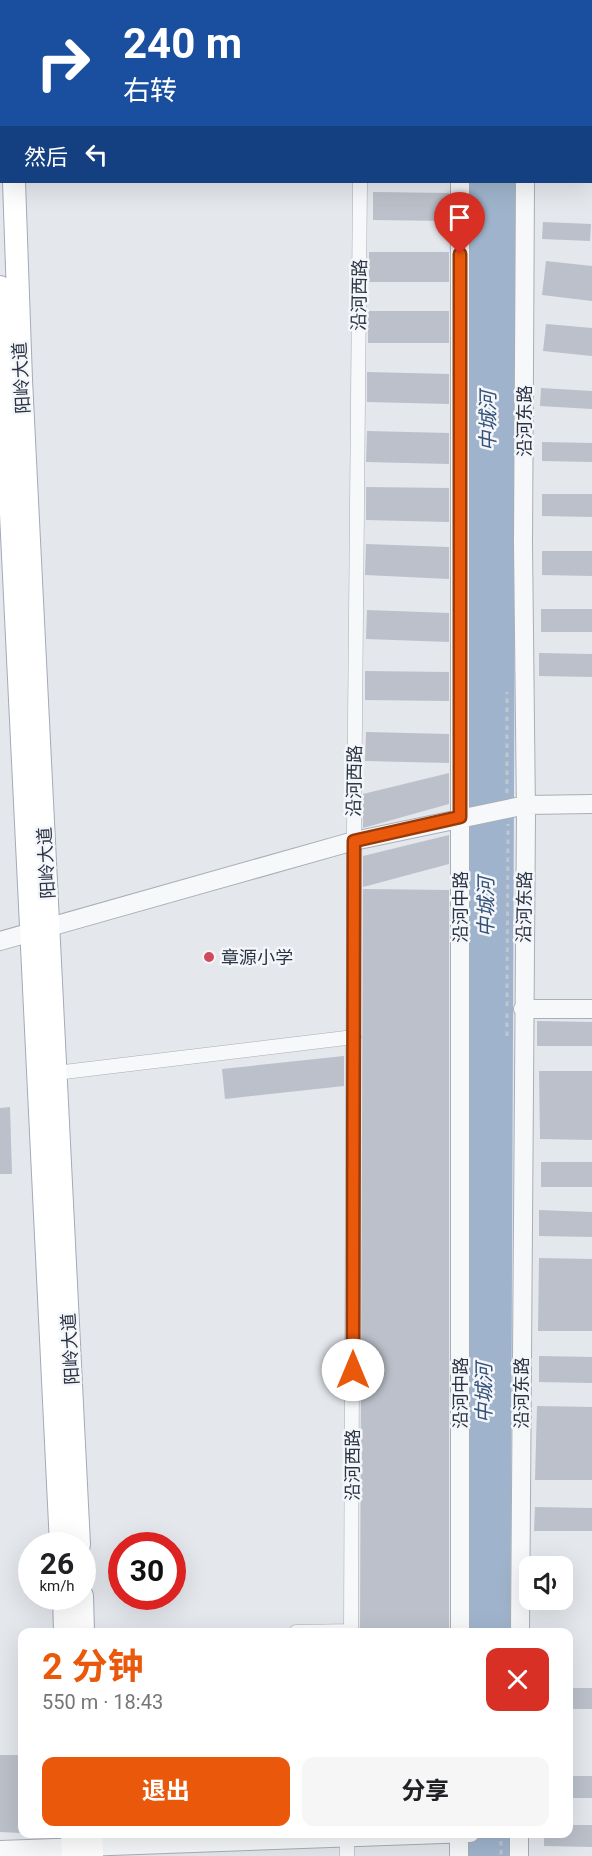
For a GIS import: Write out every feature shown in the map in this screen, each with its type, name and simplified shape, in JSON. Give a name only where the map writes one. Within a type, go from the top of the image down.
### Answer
[{"type":"main road","name":"阳岭大道","points":[[14,183],[61,1532]]},
{"type":"main road","name":"阳岭大道","points":[[0,287],[5,527],[40,931],[56,1073],[78,1532]]},
{"type":"main road","points":[[64,1610],[65,1628]]},
{"type":"main road","points":[[82,1610],[83,1628]]},
{"type":"street","name":"沿河西路","points":[[351,1628],[354,841],[360,183]]},
{"type":"street","name":"沿河中路","points":[[459,1628],[467,816],[460,183]]},
{"type":"street","name":"沿河东路","points":[[520,1628],[526,805],[523,555],[525,183]]},
{"type":"street","points":[[0,941],[354,841],[526,805],[592,804]]},
{"type":"street","points":[[523,1009],[592,1009]]},
{"type":"street","points":[[56,1073],[354,1037]]},
{"type":"street","points":[[0,1850],[251,1838]]},
{"type":"street","points":[[347,1838],[347,1856]]},
{"type":"street","points":[[459,1838],[459,1856]]},
{"type":"street","points":[[519,1838],[519,1856]]},
{"type":"path","points":[[501,1842],[501,1856]]},
{"type":"building","points":[[373,192],[449,193],[449,221],[373,220]]},
{"type":"building","points":[[543,222],[591,224],[590,241],[542,239]]},
{"type":"building","points":[[369,252],[449,252],[449,282],[369,282]]},
{"type":"building","points":[[546,261],[592,266],[592,301],[542,295]]},
{"type":"building","points":[[368,311],[449,311],[449,343],[368,343]]},
{"type":"building","points":[[546,324],[592,328],[592,356],[543,351]]},
{"type":"building","points":[[367,372],[449,374],[449,404],[367,402]]},
{"type":"building","points":[[541,388],[592,391],[592,409],[540,406]]},
{"type":"building","points":[[367,431],[449,433],[449,464],[366,462]]},
{"type":"building","points":[[542,442],[592,443],[592,462],[542,461]]},
{"type":"building","points":[[366,487],[449,488],[449,522],[366,520]]},
{"type":"building","points":[[542,494],[592,494],[592,517],[542,516]]},
{"type":"building","points":[[366,544],[449,547],[449,579],[365,575]]},
{"type":"building","points":[[542,551],[592,551],[592,576],[542,575]]},
{"type":"building","points":[[541,609],[592,609],[592,632],[541,632]]},
{"type":"building","points":[[367,610],[449,613],[449,642],[366,639]]},
{"type":"building","points":[[539,653],[592,654],[592,677],[539,676]]},
{"type":"building","points":[[365,671],[449,672],[449,701],[365,700]]},
{"type":"building","points":[[366,732],[449,734],[449,763],[365,761]]},
{"type":"building","points":[[449,773],[449,804],[363,828],[363,794]]},
{"type":"building","points":[[449,835],[449,864],[363,887],[363,856]]},
{"type":"building","points":[[363,889],[449,890],[449,1628],[360,1628]]},
{"type":"building","points":[[537,1021],[592,1022],[592,1046],[537,1046]]},
{"type":"building","points":[[344,1056],[344,1086],[225,1099],[222,1069]]},
{"type":"building","points":[[539,1071],[592,1071],[592,1140],[540,1139]]},
{"type":"building","points":[[10,1107],[12,1174],[0,1174],[0,1108]]},
{"type":"building","points":[[541,1162],[592,1162],[592,1187],[541,1187]]},
{"type":"building","points":[[539,1210],[592,1212],[592,1237],[539,1236]]},
{"type":"building","points":[[539,1258],[592,1259],[592,1331],[538,1331]]},
{"type":"building","points":[[539,1356],[592,1357],[592,1383],[539,1382]]},
{"type":"building","points":[[537,1406],[592,1407],[592,1480],[535,1480]]},
{"type":"building","points":[[535,1507],[592,1508],[592,1531],[534,1531]]},
{"type":"building","points":[[573,1688],[592,1688],[592,1709],[573,1709]]},
{"type":"building","points":[[0,1755],[18,1755],[18,1833],[0,1832]]},
{"type":"building","points":[[573,1776],[592,1776],[592,1798],[573,1798]]},
{"type":"building","points":[[573,1825],[592,1825],[592,1847],[544,1846],[544,1838],[573,1838]]},
{"type":"waterway","name":"中城河","points":[[475,1628],[483,183]]},
{"type":"waterway","name":"中城河","points":[[497,1628],[503,183]]},
{"type":"waterway","points":[[474,1838],[474,1856]]},
{"type":"waterway","points":[[496,1838],[496,1856]]},
{"type":"place","name":"章源小学","points":[[209,957]]},
{"type":"route","points":[[353,1370],[354,841],[460,817],[460,254]]}]
